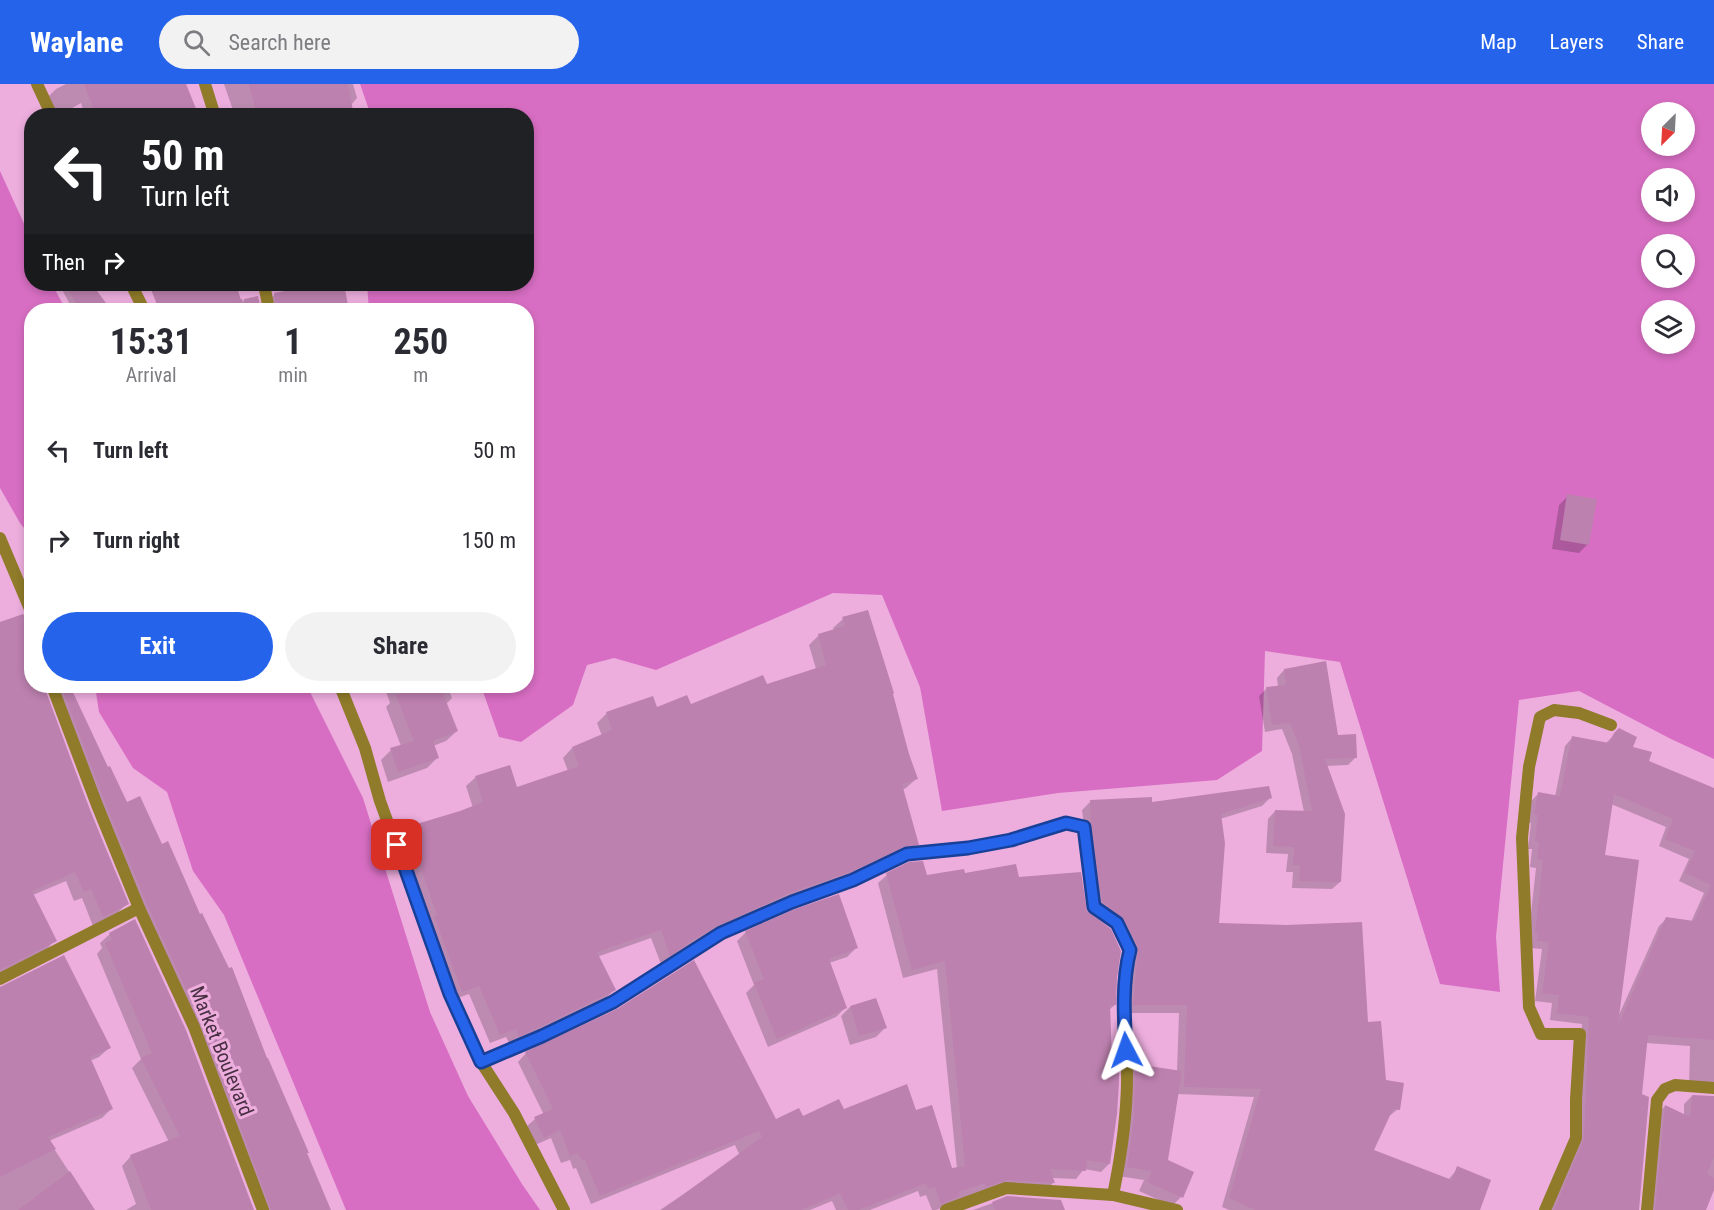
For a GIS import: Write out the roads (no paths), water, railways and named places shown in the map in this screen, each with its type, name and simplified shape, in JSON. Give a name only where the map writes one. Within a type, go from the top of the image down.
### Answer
[{"type":"street","points":[[37,84],[48,108]]},
{"type":"street","points":[[205,84],[212,108]]},
{"type":"street","points":[[0,538],[24,595]]},
{"type":"street","name":"Market Boulevard","points":[[55,693],[89,786],[139,908],[194,1027],[263,1210]]},
{"type":"street","points":[[343,693],[365,748],[380,801],[446,983],[481,1062],[514,1113],[564,1210]]},
{"type":"street","points":[[1545,1210],[1576,1138],[1580,1034],[1541,1034],[1529,1007],[1522,838],[1528,767],[1540,717],[1554,710],[1579,713],[1611,725]]},
{"type":"street","points":[[481,1062],[613,1002],[721,933],[792,902],[853,880],[907,854],[968,848],[1011,840],[1066,823],[1084,827],[1094,907],[1117,923],[1130,950],[1126,966],[1124,1015],[1127,1067],[1124,1144],[1113,1195]]},
{"type":"street","points":[[0,979],[139,908]]},
{"type":"street","points":[[1647,1210],[1657,1100],[1665,1089],[1675,1085],[1714,1088]]},
{"type":"street","points":[[946,1210],[1006,1188],[1113,1195],[1177,1210]]}]
